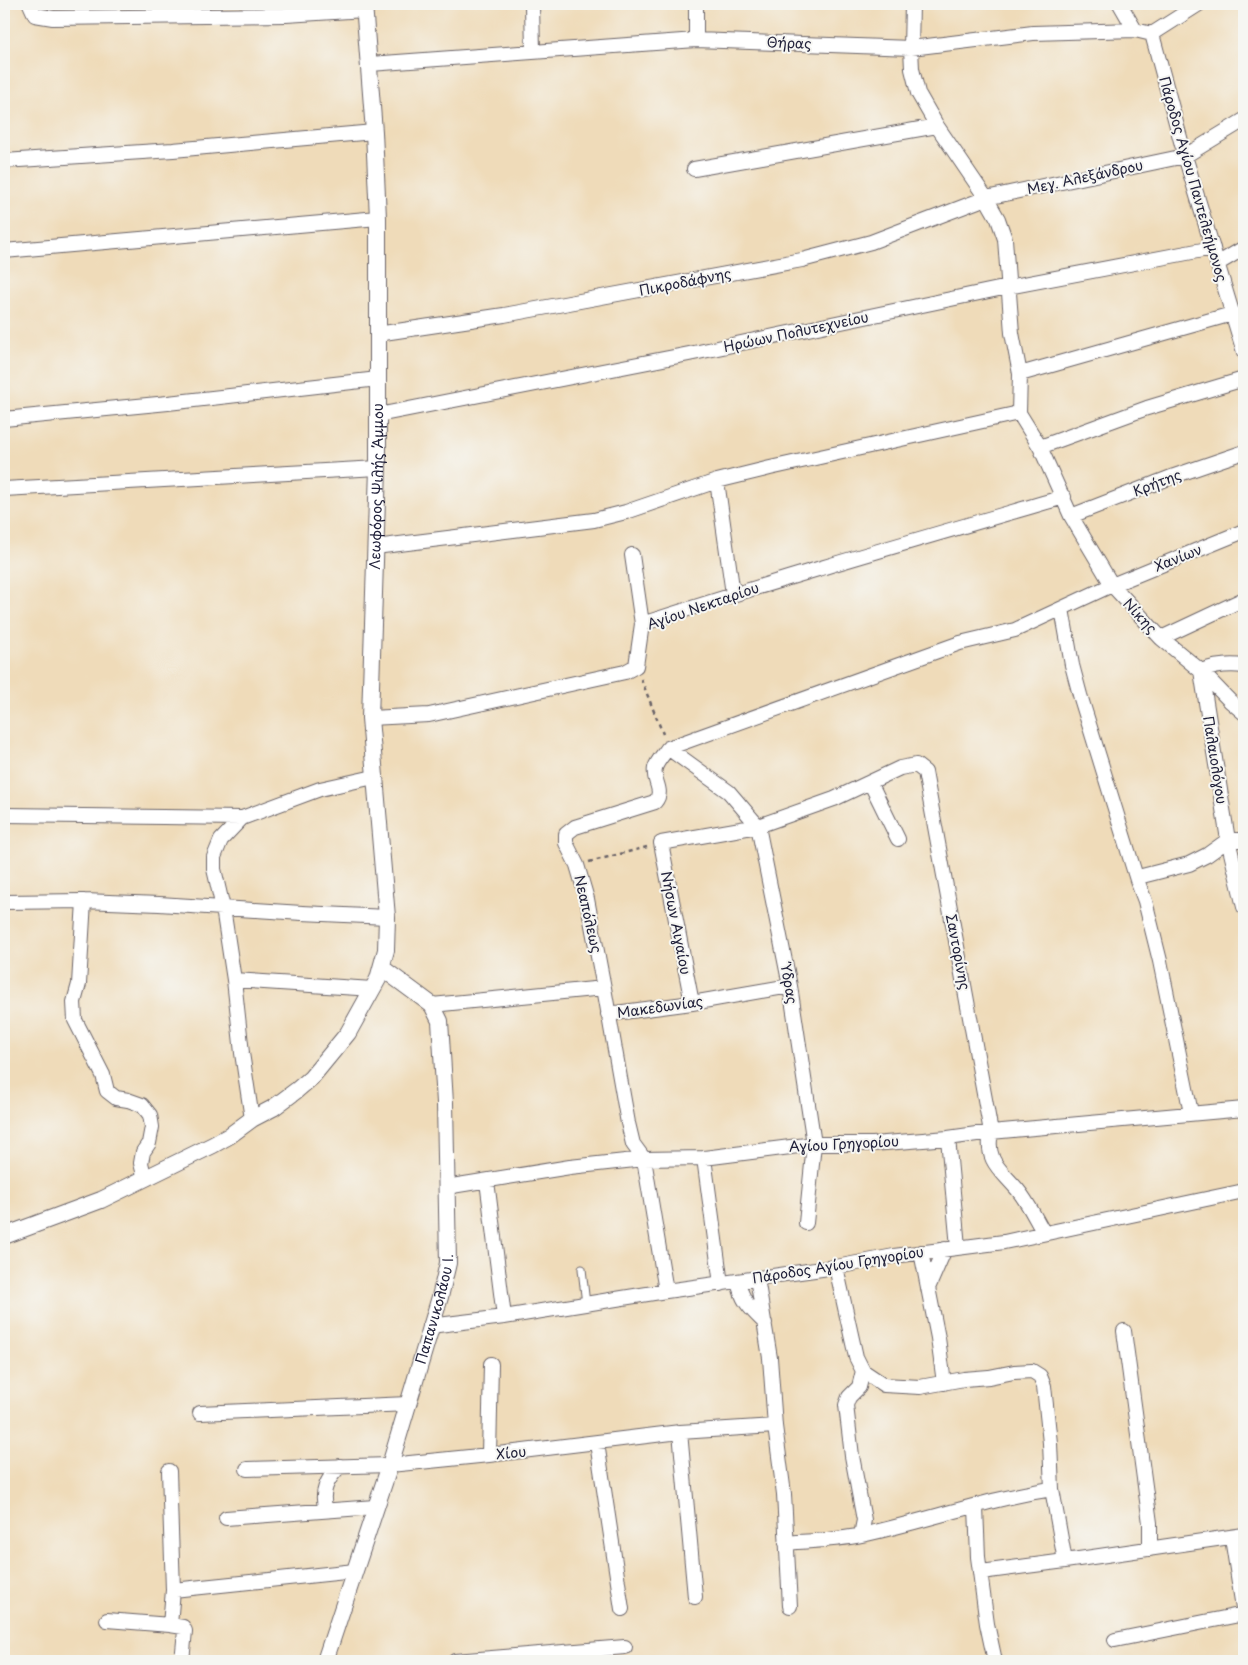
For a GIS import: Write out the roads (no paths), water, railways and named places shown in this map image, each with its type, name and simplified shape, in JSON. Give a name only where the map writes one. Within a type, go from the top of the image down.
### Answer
[{"type":"street","points":[[30,4],[35,15],[53,18],[277,15],[364,7]]},
{"type":"street","points":[[532,4],[533,52]]},
{"type":"street","points":[[696,4],[696,40]]},
{"type":"street","points":[[375,547],[594,520],[626,512],[718,481],[1019,413],[1020,374],[1012,333],[1005,239],[998,219],[986,198],[936,126],[918,93],[912,69],[912,4]]},
{"type":"street","points":[[1120,4],[1135,30]]},
{"type":"street","points":[[1152,34],[1199,4]]},
{"type":"street","name":"Λεωφόρος Ψιλής Άμμου","points":[[4,1236],[94,1203],[229,1136],[252,1119],[273,1108],[311,1078],[348,1033],[373,989],[382,968],[386,950],[387,917],[370,718],[378,468],[378,218],[370,64],[364,7]]},
{"type":"street","name":"Θήρας","points":[[370,64],[696,40],[911,48],[1033,34],[1135,30],[1152,34]]},
{"type":"street","name":"Πάροδος Αγίου Παντελεήμονος","points":[[1152,34],[1185,156],[1244,352]]},
{"type":"street","name":"Μεγ. Αλεξάνδρου","points":[[986,198],[1185,156],[1244,120]]},
{"type":"street","points":[[694,169],[936,126]]},
{"type":"street","points":[[4,161],[173,150],[374,132]]},
{"type":"street","name":"Πικροδάφνης","points":[[377,334],[504,315],[802,260],[871,242],[986,198]]},
{"type":"street","points":[[4,251],[378,218]]},
{"type":"street","name":"Ηρώων Πολυτεχνείου","points":[[378,415],[689,354],[1008,287],[1214,248]]},
{"type":"street","points":[[1218,264],[1244,248]]},
{"type":"street","points":[[1020,374],[1232,314]]},
{"type":"street","points":[[4,419],[168,403],[378,379]]},
{"type":"street","points":[[1040,446],[1147,408],[1244,379]]},
{"type":"street","name":"Νίκης","points":[[1019,413],[1040,446],[1071,516],[1112,586],[1161,638],[1201,671],[1244,713]]},
{"type":"street","name":"Κρήτης","points":[[1071,516],[1174,476],[1244,452]]},
{"type":"street","points":[[4,489],[378,468]]},
{"type":"street","points":[[718,481],[733,594]]},
{"type":"street","name":"Αγίου Νεκταρίου","points":[[370,718],[430,715],[616,675],[636,666],[642,624],[733,594],[1064,498]]},
{"type":"street","name":"Χανίων","points":[[668,748],[960,643],[1015,630],[1112,586],[1244,531]]},
{"type":"street","points":[[632,555],[642,624]]},
{"type":"street","points":[[1161,638],[1244,599]]},
{"type":"street","points":[[1062,608],[1072,665],[1080,695],[1136,880],[1145,901],[1160,961],[1191,1113]]},
{"type":"street","points":[[1201,671],[1214,666],[1229,664],[1244,666]]},
{"type":"street","name":"Παλαιολόγου","points":[[1201,671],[1228,840],[1244,907]]},
{"type":"street","points":[[668,748],[729,792],[758,826],[834,799],[870,782],[898,839]]},
{"type":"street","name":"Νεαπόλεως","points":[[604,988],[587,899],[577,865],[566,843],[566,834],[575,827],[655,802],[659,797],[660,791],[655,776],[655,768],[668,748]]},
{"type":"street","name":"Σαντορίνης","points":[[870,782],[900,768],[916,765],[925,772],[991,1132],[988,1144],[992,1160],[1030,1207],[1044,1233]]},
{"type":"street","points":[[4,814],[242,818],[320,789],[374,777]]},
{"type":"street","points":[[242,818],[221,840],[214,856],[215,876],[223,908],[234,980],[252,1119]]},
{"type":"street","name":"Νήσων Αιγαίου","points":[[692,1003],[660,843],[758,826]]},
{"type":"street","name":"Ύδρας","points":[[758,826],[790,986],[814,1144],[806,1223]]},
{"type":"street","points":[[1136,880],[1142,876],[1188,864],[1228,840],[1244,840]]},
{"type":"street","points":[[4,902],[84,901],[387,917]]},
{"type":"street","points":[[84,901],[79,984],[74,1002],[75,1020],[103,1075],[107,1091],[116,1098],[128,1100],[142,1106],[150,1115],[152,1127],[141,1163],[144,1179]]},
{"type":"street","points":[[382,968],[432,1005]]},
{"type":"street","points":[[234,980],[373,989]]},
{"type":"street","name":"Μακεδωνίας","points":[[432,1005],[604,988],[608,1014],[692,1003],[790,986]]},
{"type":"street","name":"Παπανικολάου Ι.","points":[[324,1661],[390,1465],[448,1263],[445,1102],[440,1021],[432,1005]]},
{"type":"street","points":[[608,1014],[628,1124],[633,1144],[644,1159],[666,1291]]},
{"type":"street","name":"Αγίου Γρηγορίου","points":[[446,1187],[570,1167],[644,1159],[704,1158],[814,1144],[873,1144],[948,1138],[991,1132],[1244,1109]]},
{"type":"street","points":[[928,1288],[951,1248],[948,1138]]},
{"type":"street","points":[[704,1158],[722,1284]]},
{"type":"street","points":[[487,1181],[504,1317]]},
{"type":"street","name":"Πάροδος Αγίου Γρηγορίου","points":[[430,1326],[504,1317],[666,1291],[836,1267],[921,1252],[1004,1242],[1244,1191]]},
{"type":"street","points":[[921,1252],[938,1338],[944,1382]]},
{"type":"street","points":[[836,1267],[856,1357],[863,1371],[884,1386],[920,1387],[1014,1372],[1032,1371],[1040,1376],[1044,1386],[1052,1489],[1065,1561]]},
{"type":"street","points":[[757,1278],[765,1323],[784,1494],[790,1606]]},
{"type":"street","points":[[738,1281],[740,1294],[750,1308],[765,1323]]},
{"type":"street","points":[[1124,1331],[1150,1523],[1150,1549]]},
{"type":"street","points":[[489,1455],[491,1364]]},
{"type":"street","points":[[861,1535],[864,1520],[852,1456],[846,1405],[849,1398],[859,1387],[863,1371]]},
{"type":"street","points":[[200,1413],[408,1404]]},
{"type":"street","name":"Χίου","points":[[246,1469],[390,1465],[597,1443],[680,1432],[775,1426]]},
{"type":"street","points":[[680,1432],[695,1597]]},
{"type":"street","points":[[597,1443],[622,1609]]},
{"type":"street","points":[[326,1510],[323,1501],[324,1491],[330,1475],[340,1466]]},
{"type":"street","points":[[169,1470],[173,1590],[170,1624]]},
{"type":"street","points":[[786,1543],[861,1535],[976,1507],[1000,1499],[1052,1489]]},
{"type":"street","points":[[226,1518],[375,1507]]},
{"type":"street","points":[[976,1507],[981,1572],[995,1661]]},
{"type":"street","points":[[981,1572],[1238,1536],[1244,1614],[1115,1640]]},
{"type":"street","points":[[173,1590],[355,1571]]},
{"type":"street","points":[[107,1620],[170,1624],[183,1627],[186,1632],[182,1661]]},
{"type":"street","points":[[456,1661],[625,1647]]},
{"type":"lane","points":[[582,1269],[586,1304]]}]
